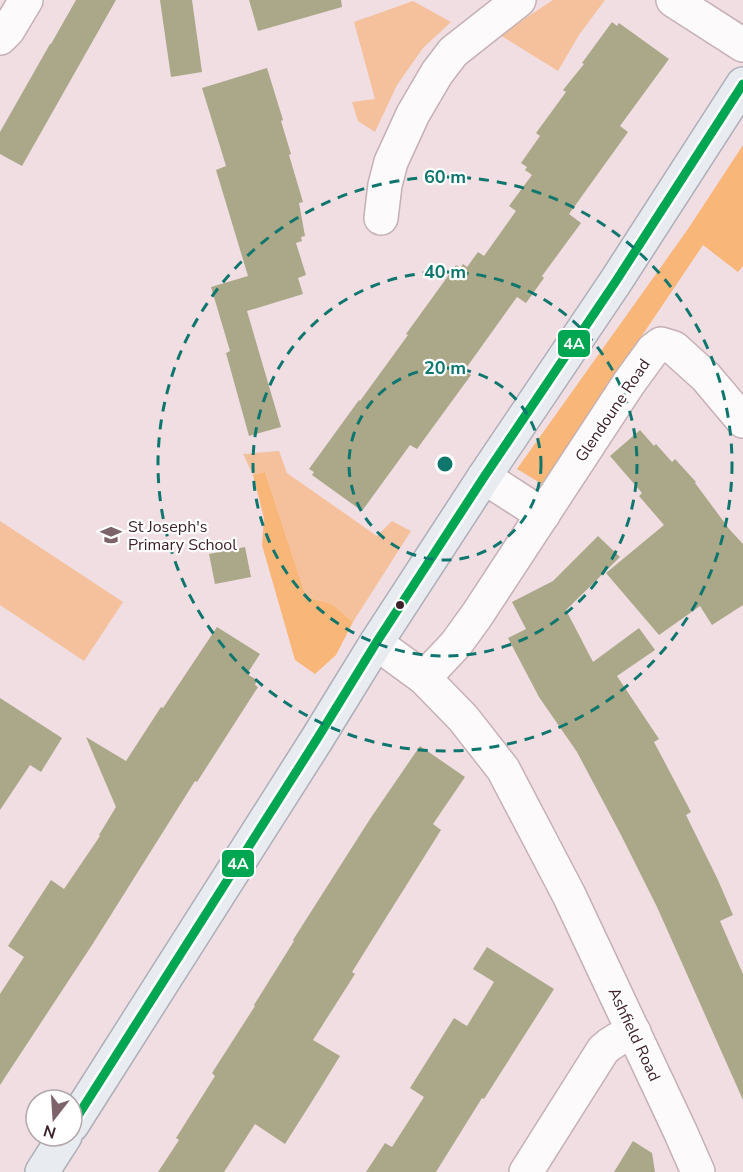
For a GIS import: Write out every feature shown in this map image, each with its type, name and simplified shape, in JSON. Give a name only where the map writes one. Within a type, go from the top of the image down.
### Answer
[{"type":"main road","points":[[84,1106],[483,477],[616,281],[743,84]]},
{"type":"main road","points":[[42,1172],[57,1148]]},
{"type":"street","points":[[0,38],[8,30],[26,0]]},
{"type":"street","points":[[381,218],[385,185],[391,162],[413,114],[437,73],[453,52],[519,0]]},
{"type":"street","points":[[673,0],[743,45]]},
{"type":"street","name":"Glendoune Road","points":[[424,678],[456,644],[477,615],[629,383],[661,344],[674,348],[706,377],[743,421]]},
{"type":"street","points":[[483,477],[543,515]]},
{"type":"street","name":"Ashfield Road","points":[[376,643],[424,678],[463,718],[502,769],[569,895],[698,1172]]},
{"type":"street","points":[[526,1172],[603,1050],[616,1039],[634,1032]]},
{"type":"shaded area","points":[[553,0],[605,0],[579,35],[558,71],[500,35]]},
{"type":"shaded area","points":[[413,1],[451,22],[423,48],[397,85],[375,132],[358,121],[352,102],[375,99],[354,22]]},
{"type":"shaded area","points":[[743,145],[743,266],[738,272],[703,245],[542,484],[517,469],[688,229]]},
{"type":"shaded area","points":[[279,451],[287,473],[377,536],[392,521],[411,531],[353,622],[332,604],[306,597],[265,472],[253,475],[243,454]]},
{"type":"shaded area","points":[[265,472],[306,597],[332,604],[353,622],[336,655],[315,674],[295,660],[262,545],[264,518],[253,475]]},
{"type":"shaded area","points":[[0,521],[123,602],[84,661],[0,605]]},
{"type":"building","points":[[76,0],[116,0],[22,166],[0,154],[0,132]]},
{"type":"building","points":[[160,0],[192,0],[202,72],[171,77]]},
{"type":"building","points":[[249,0],[341,0],[342,7],[258,31]]},
{"type":"building","points":[[612,22],[617,26],[619,23],[669,59],[620,126],[628,132],[569,214],[581,223],[542,276],[544,278],[526,303],[517,297],[464,371],[471,375],[417,449],[410,445],[362,511],[312,475],[314,472],[309,469],[408,335],[406,334],[456,265],[460,268],[463,264],[467,267],[478,252],[484,256],[516,211],[509,206],[532,175],[521,163],[540,136],[536,133],[566,92],[563,90],[584,64],[582,63]]},
{"type":"building","points":[[267,68],[283,120],[281,121],[291,154],[289,155],[303,202],[299,203],[305,236],[301,237],[302,241],[296,243],[306,275],[298,278],[303,294],[247,311],[281,427],[249,436],[226,353],[230,351],[211,287],[248,276],[216,170],[226,166],[202,88]]},
{"type":"building","points":[[640,430],[672,462],[675,459],[696,482],[730,530],[743,544],[743,605],[712,625],[700,606],[659,635],[606,573],[664,525],[639,496],[642,493],[610,456]]},
{"type":"building","points":[[598,536],[620,557],[566,610],[593,662],[639,628],[655,650],[617,676],[659,739],[654,742],[691,812],[686,815],[733,915],[720,921],[743,974],[743,1100],[657,907],[621,835],[577,752],[539,697],[508,638],[526,629],[512,602],[553,581]]},
{"type":"building","points":[[245,547],[251,577],[215,584],[209,554]]},
{"type":"building","points":[[217,627],[260,654],[247,674],[257,680],[255,685],[258,687],[0,1085],[0,994],[24,957],[8,946],[51,880],[64,889],[100,836],[116,807],[86,737],[126,761]]},
{"type":"building","points":[[0,698],[62,738],[41,772],[30,765],[0,810]]},
{"type":"building","points":[[420,746],[465,777],[433,824],[441,830],[352,972],[355,974],[313,1040],[340,1056],[321,1087],[285,1144],[255,1124],[224,1172],[158,1172],[179,1140],[176,1138],[215,1076],[212,1073],[255,1006],[293,940],[370,819]]},
{"type":"building","points":[[487,947],[554,989],[436,1172],[366,1172],[385,1143],[392,1147],[424,1097],[410,1088],[454,1018],[467,1026],[494,982],[473,969]]},
{"type":"building","points":[[633,1141],[652,1153],[655,1172],[614,1172]]},
{"type":"transit line","name":"4A","points":[[84,1106],[376,643],[616,281],[743,84]]},
{"type":"place","name":"St Joseph's Primary School","points":[[111,535]]}]
